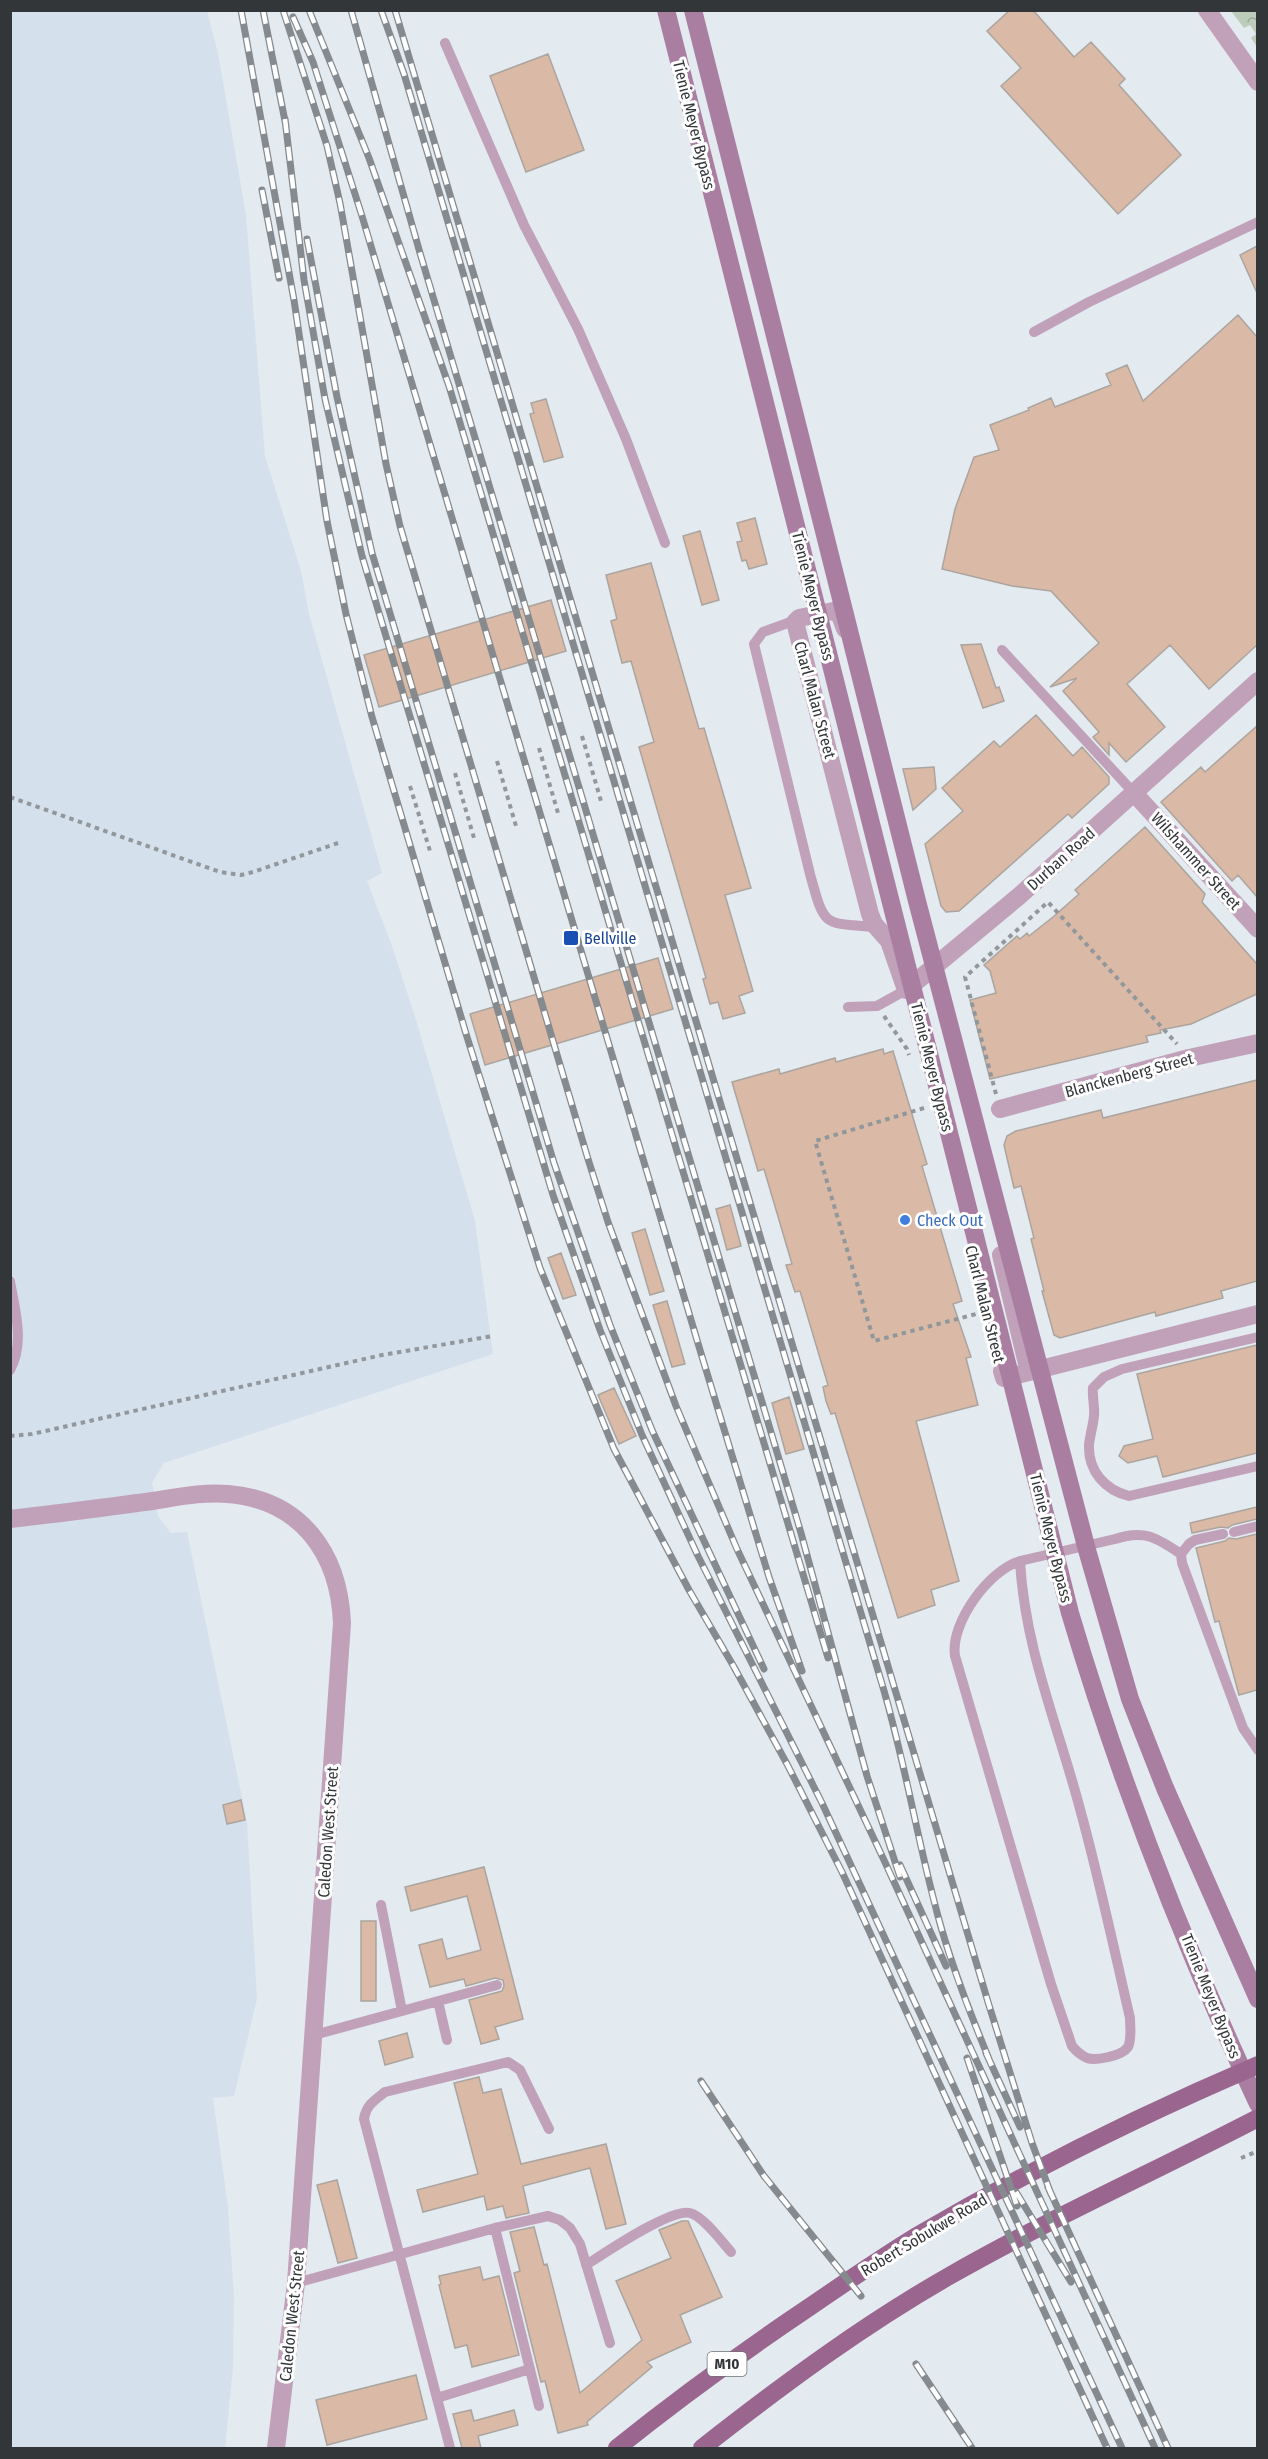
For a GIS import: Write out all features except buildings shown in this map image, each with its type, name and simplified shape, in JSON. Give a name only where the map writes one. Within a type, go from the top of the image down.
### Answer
[{"type":"main road","name":"Tienie Meyer Bypass","points":[[666,10],[1070,1613],[1094,1693],[1132,1803],[1223,2028],[1250,2068],[1257,2104]]},
{"type":"main road","name":"Tienie Meyer Bypass","points":[[693,10],[911,878],[1087,1550],[1130,1699],[1165,1788],[1257,1999]]},
{"type":"main road","name":"Robert Sobukwe Road","points":[[617,2448],[667,2407],[841,2285],[915,2237],[977,2202],[1116,2131],[1250,2068]]},
{"type":"main road","points":[[702,2448],[758,2403],[872,2324],[948,2276],[1073,2209],[1257,2118]]},
{"type":"street","points":[[1207,10],[1257,82]]},
{"type":"street","name":"Charl Malan Street","points":[[1029,1372],[932,970],[842,614],[836,610],[796,620],[870,914],[889,941],[922,1046],[1004,1378],[1029,1372],[1257,1314]]},
{"type":"street","name":"Durban Road","points":[[906,990],[1018,897],[1257,681]]},
{"type":"street","name":"Wilshammer Street","points":[[1134,793],[1257,929]]},
{"type":"street","name":"Blanckenberg Street","points":[[1000,1109],[1189,1058],[1257,1043]]},
{"type":"street","name":"Caledon West Street","points":[[10,1519],[226,1493],[246,1496],[267,1503],[302,1524],[328,1559],[336,1578],[341,1600],[342,1623],[314,2035],[296,2283],[276,2448]]},
{"type":"lane","points":[[445,43],[524,225],[578,329],[626,439],[665,543]]},
{"type":"lane","points":[[1034,332],[1089,302],[1257,222]]},
{"type":"lane","points":[[796,620],[763,632],[754,644],[812,883],[820,910],[829,921],[835,924],[877,927]]},
{"type":"lane","points":[[1002,650],[1134,793]]},
{"type":"lane","name":"Durban Road","points":[[848,1007],[877,1006],[906,990]]},
{"type":"lane","points":[[10,1281],[18,1332],[18,1350],[10,1370]]},
{"type":"lane","points":[[1257,1337],[1122,1369],[1104,1377],[1094,1388],[1094,1413],[1089,1446],[1092,1464],[1101,1481],[1116,1493],[1130,1496],[1257,1466]]},
{"type":"lane","points":[[1181,1554],[1195,1540],[1257,1526]]},
{"type":"lane","points":[[1020,1561],[1022,1594],[1034,1657],[1080,1808],[1130,2018],[1131,2036],[1127,2048],[1122,2052],[1090,2059],[1078,2054],[1072,2046],[1051,1984],[953,1646],[958,1628],[979,1594],[1001,1570],[1020,1561],[1128,1535],[1151,1536],[1181,1554],[1186,1574],[1243,1728],[1257,1750]]},
{"type":"lane","points":[[381,1905],[402,2011]]},
{"type":"lane","points":[[314,2035],[497,1985]]},
{"type":"lane","points":[[438,2001],[447,2040]]},
{"type":"lane","points":[[450,2448],[364,2119],[369,2105],[385,2092],[508,2062],[520,2070],[549,2129]]},
{"type":"lane","points":[[586,2265],[662,2220],[679,2213],[690,2213],[699,2218],[731,2252]]},
{"type":"lane","points":[[296,2283],[495,2228],[548,2216],[560,2220],[570,2228],[580,2244],[610,2343]]},
{"type":"lane","points":[[495,2228],[539,2406]]},
{"type":"lane","points":[[437,2398],[530,2369]]},
{"type":"path","points":[[582,736],[601,801]]},
{"type":"path","points":[[539,748],[558,813]]},
{"type":"path","points":[[497,761],[516,826]]},
{"type":"path","points":[[455,773],[474,838]]},
{"type":"path","points":[[410,786],[430,851]]},
{"type":"path","points":[[10,797],[220,872],[241,875],[277,866],[338,843]]},
{"type":"path","points":[[1000,1109],[965,977],[1048,902],[1189,1058]]},
{"type":"path","points":[[877,1006],[907,1049]]},
{"type":"path","points":[[924,1108],[815,1141],[874,1341],[976,1314]]},
{"type":"path","points":[[10,1436],[32,1434],[382,1355],[493,1336]]},
{"type":"path","points":[[1241,2158],[1257,2151]]},
{"type":"shaded area","points":[[11,11],[207,11],[218,53],[246,215],[265,456],[301,571],[309,614],[382,873],[367,881],[392,946],[417,1023],[475,1221],[493,1354],[164,1463],[152,1483],[158,1516],[171,1533],[187,1532],[247,1822],[257,1999],[234,2096],[213,2098],[228,2207],[234,2298],[233,2367],[225,2448],[11,2448]]},
{"type":"green space","points":[[1231,11],[1257,11],[1257,47],[1251,38],[1256,34],[1250,25],[1244,28]]},
{"type":"railway","points":[[241,10],[294,300],[327,521],[346,614],[372,717],[467,1037],[540,1268],[614,1449],[689,1590],[787,1764],[842,1872],[1107,2448]]},
{"type":"railway","points":[[263,10],[286,126]]},
{"type":"railway","points":[[283,10],[327,146],[340,203],[386,464],[400,526],[608,1222],[676,1406],[737,1549],[883,1858],[1155,2448]]},
{"type":"railway","points":[[309,10],[369,158],[449,386],[828,1658]]},
{"type":"railway","points":[[351,10],[420,253],[801,1533],[867,1776],[900,1877]]},
{"type":"railway","points":[[381,10],[404,74],[882,1684],[943,1934],[961,1989],[989,2059]]},
{"type":"railway","points":[[395,10],[988,2002],[1032,2143],[1051,2194]]},
{"type":"railway","points":[[293,17],[313,62],[362,216],[700,1350],[769,1577],[802,1671]]},
{"type":"railway","points":[[285,119],[304,280],[325,399],[362,556],[553,1195],[600,1330],[642,1435],[698,1556],[822,1803],[1122,2448]]},
{"type":"railway","points":[[262,190],[279,278]]},
{"type":"railway","points":[[307,239],[337,397],[372,553],[554,1163],[610,1325],[652,1430],[764,1669]]},
{"type":"railway","points":[[900,1865],[946,1966]]},
{"type":"railway","points":[[986,2053],[1020,2127]]},
{"type":"railway","points":[[967,2058],[1017,2206]]},
{"type":"railway","points":[[701,2081],[764,2176],[861,2296]]},
{"type":"railway","points":[[1048,2187],[1168,2448]]},
{"type":"railway","points":[[1016,2192],[1071,2282]]},
{"type":"railway","points":[[916,2364],[972,2448]]},
{"type":"place","name":"Bellville","points":[[571,938]]},
{"type":"place","name":"Check Out","points":[[905,1220]]}]
